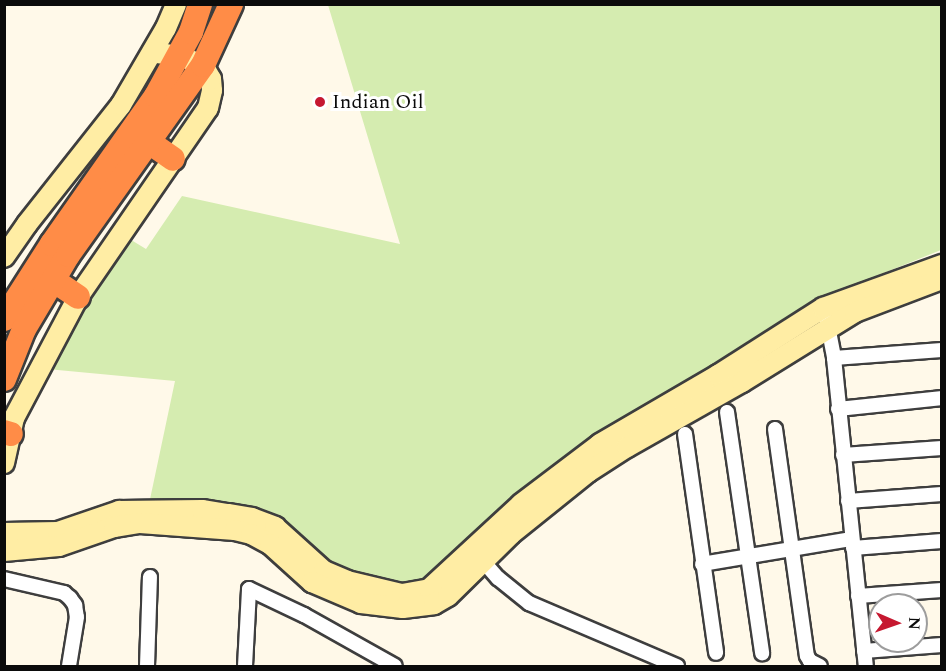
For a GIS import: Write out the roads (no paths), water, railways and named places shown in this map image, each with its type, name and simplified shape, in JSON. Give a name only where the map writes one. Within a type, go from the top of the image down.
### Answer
[{"type":"highway","points":[[4,319],[52,244],[156,96],[191,32],[200,4]]},
{"type":"highway","points":[[4,379],[24,329],[53,280],[203,65],[231,4]]},
{"type":"highway","points":[[149,142],[173,159]]},
{"type":"highway","points":[[53,280],[78,297]]},
{"type":"street","points":[[4,257],[27,224],[121,105],[152,52],[176,4]]},
{"type":"street","points":[[4,463],[8,433],[14,418],[78,297],[208,108],[213,90],[211,79],[203,65],[179,56],[152,52]]},
{"type":"street","points":[[4,533],[58,531],[119,511],[202,510],[252,518],[275,527],[324,571],[339,578],[382,591],[415,593],[429,589],[521,504],[600,444],[718,375],[826,317],[942,265]]},
{"type":"street","points":[[4,551],[59,546],[114,527],[140,523],[235,530],[251,534],[270,544],[312,582],[361,603],[403,609],[434,604],[448,596],[511,534],[588,472],[742,382],[826,317],[855,312],[942,279]]},
{"type":"street","points":[[826,317],[834,358],[866,666]]},
{"type":"street","points":[[834,358],[942,350]]},
{"type":"street","points":[[838,409],[942,398]]},
{"type":"street","points":[[727,412],[762,653]]},
{"type":"street","points":[[775,429],[807,656],[810,661],[820,666]]},
{"type":"street","points":[[685,434],[716,653]]},
{"type":"street","points":[[843,455],[942,448]]},
{"type":"street","points":[[848,501],[942,494]]},
{"type":"street","points":[[702,564],[792,549],[853,543],[942,541]]},
{"type":"street","points":[[483,561],[498,579],[529,603],[677,666]]},
{"type":"street","points":[[147,666],[150,577]]},
{"type":"street","points":[[4,579],[64,592],[70,598],[75,605],[76,617],[69,666]]},
{"type":"street","points":[[245,666],[249,589],[304,615],[395,666]]},
{"type":"street","points":[[858,596],[942,591]]},
{"type":"street","points":[[864,651],[942,645]]},
{"type":"place","name":"Indian Oil","points":[[320,102]]}]
